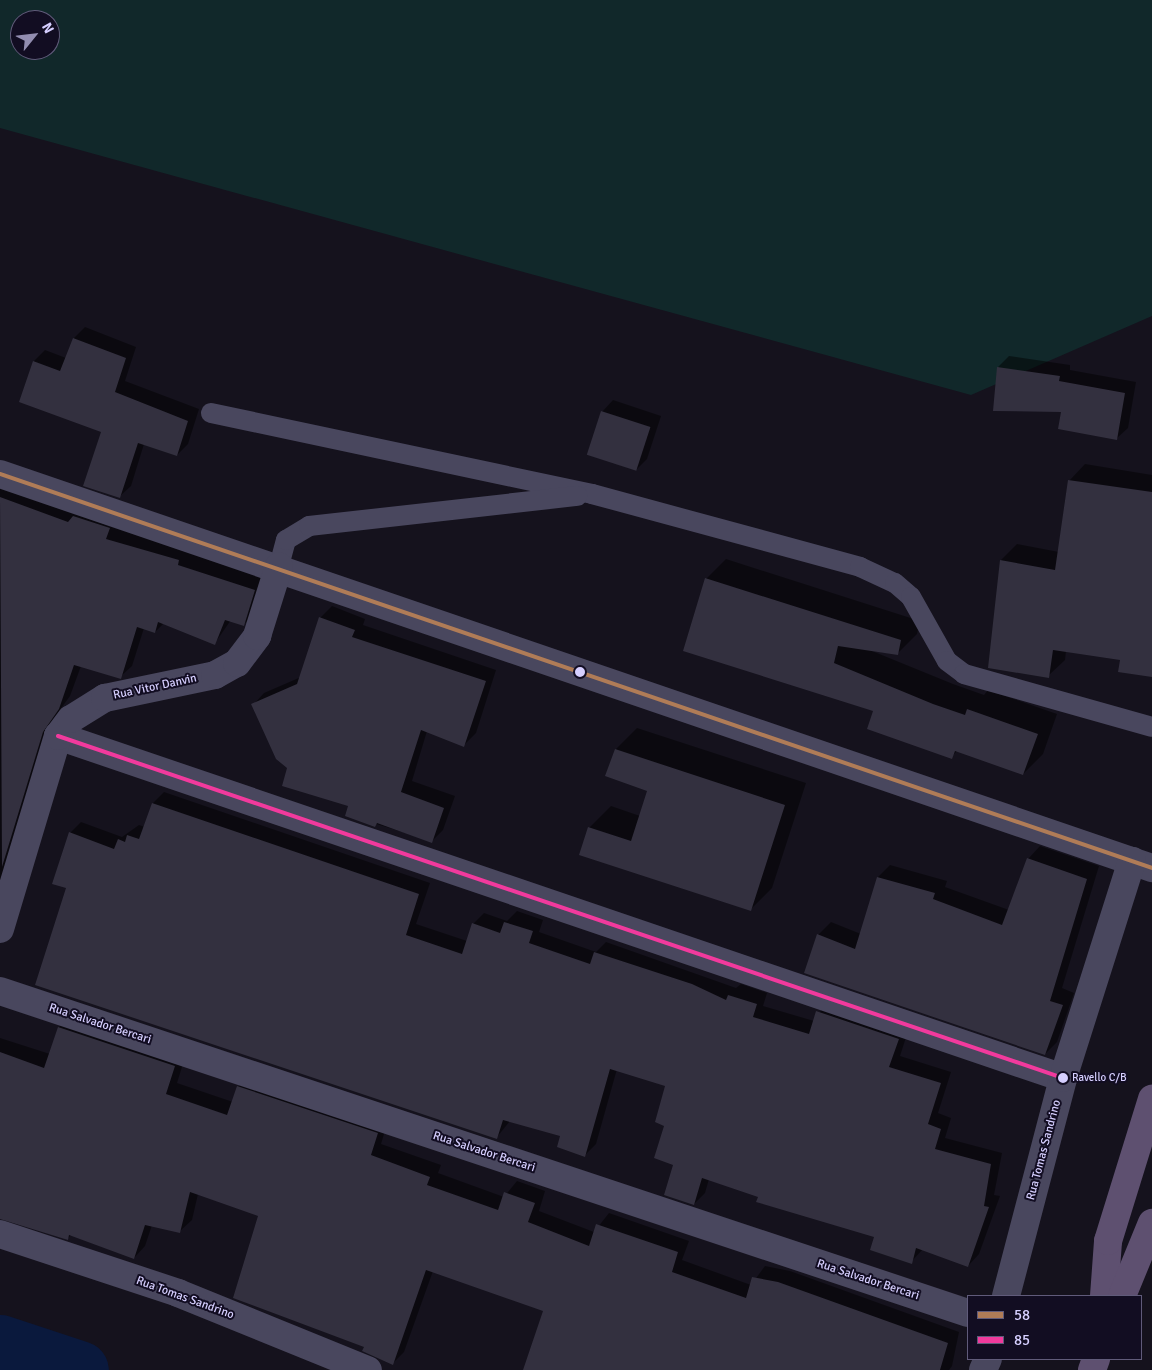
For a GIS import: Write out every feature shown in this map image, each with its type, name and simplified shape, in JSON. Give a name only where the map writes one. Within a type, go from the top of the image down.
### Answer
[{"type":"main road","points":[[1104,1295],[1108,1241],[1152,1099]]},
{"type":"main road","points":[[1122,1295],[1152,1223]]},
{"type":"street","points":[[0,474],[279,566],[1142,864]]},
{"type":"street","name":"Rua Vitor Danvin","points":[[0,930],[58,736],[71,719],[105,698],[215,675],[237,663],[258,636],[279,566]]},
{"type":"street","points":[[58,736],[1063,1078]]},
{"type":"street","name":"Rua Tomas Sandrino","points":[[1006,1295],[1063,1078],[1142,864]]},
{"type":"street","name":"Rua Salvador Bercari","points":[[0,991],[967,1313]]},
{"type":"street","name":"Rua Tomas Sandrino","points":[[0,1234],[178,1294],[368,1370]]},
{"type":"lane","points":[[211,413],[592,494],[860,567],[895,583],[911,597],[947,661],[964,674],[1152,727]]},
{"type":"lane","points":[[279,566],[286,540],[309,526],[592,494]]},
{"type":"green space","points":[[0,0],[1152,0],[1152,316],[971,395],[0,128]]},
{"type":"building","points":[[73,338],[126,358],[115,392],[188,421],[177,456],[138,443],[120,498],[83,486],[101,432],[19,402],[33,361],[60,371]]},
{"type":"building","points":[[997,367],[1060,376],[1059,381],[1125,393],[1117,440],[1058,429],[1061,412],[993,411]]},
{"type":"building","points":[[601,411],[650,427],[636,471],[587,455]]},
{"type":"building","points":[[1068,480],[1152,492],[1152,677],[1118,672],[1120,660],[1053,650],[1049,678],[988,668],[1000,560],[1055,570]]},
{"type":"building","points":[[0,497],[68,522],[73,516],[110,528],[106,539],[179,560],[178,565],[255,590],[244,626],[225,620],[215,645],[158,622],[155,633],[137,627],[121,679],[74,665],[59,709],[43,732],[2,867]]},
{"type":"building","points":[[705,578],[901,640],[898,655],[838,646],[834,663],[933,704],[965,715],[967,709],[1038,734],[1023,775],[955,751],[952,759],[867,729],[873,711],[683,651]]},
{"type":"building","points":[[319,617],[355,630],[352,637],[486,681],[464,747],[421,730],[401,792],[444,808],[432,843],[377,823],[375,827],[345,816],[348,806],[282,786],[287,768],[276,759],[251,704],[297,684]]},
{"type":"building","points":[[615,749],[785,805],[751,911],[579,855],[588,827],[631,841],[647,791],[605,776]]},
{"type":"building","points":[[152,803],[419,894],[406,935],[462,954],[472,923],[500,933],[504,922],[533,931],[529,943],[590,964],[594,952],[692,984],[726,1000],[728,995],[757,1004],[753,1017],[809,1034],[816,1011],[899,1039],[889,1067],[941,1083],[928,1124],[941,1129],[935,1149],[991,1164],[984,1206],[989,1207],[968,1267],[916,1248],[912,1264],[870,1250],[874,1237],[756,1202],[758,1197],[702,1178],[694,1205],[664,1195],[673,1165],[654,1158],[664,1126],[655,1122],[665,1086],[610,1069],[585,1157],[557,1147],[560,1136],[503,1120],[497,1139],[35,985],[66,888],[52,884],[69,832],[114,849],[118,839],[125,842],[127,835],[139,839]]},
{"type":"building","points":[[1027,858],[1087,879],[1050,1001],[1063,1005],[1045,1055],[804,973],[817,934],[855,949],[877,877],[935,893],[933,899],[1002,925]]},
{"type":"building","points":[[58,1027],[175,1066],[166,1094],[227,1115],[237,1086],[378,1133],[371,1155],[430,1177],[427,1185],[498,1210],[504,1192],[535,1203],[528,1222],[589,1246],[596,1224],[678,1252],[672,1272],[746,1298],[752,1277],[778,1282],[948,1343],[940,1370],[523,1370],[543,1311],[426,1270],[393,1365],[362,1351],[364,1347],[233,1298],[258,1216],[190,1192],[180,1233],[145,1225],[134,1259],[69,1235],[68,1240],[0,1219],[0,1052],[44,1068]]},
{"type":"waterway","points":[[0,1344],[79,1370]]},
{"type":"transit line","name":"58","points":[[0,474],[1152,868]]},
{"type":"transit line","name":"85","points":[[58,736],[1063,1078]]},
{"type":"place","name":"Ravello C/B","points":[[1063,1078]]}]
